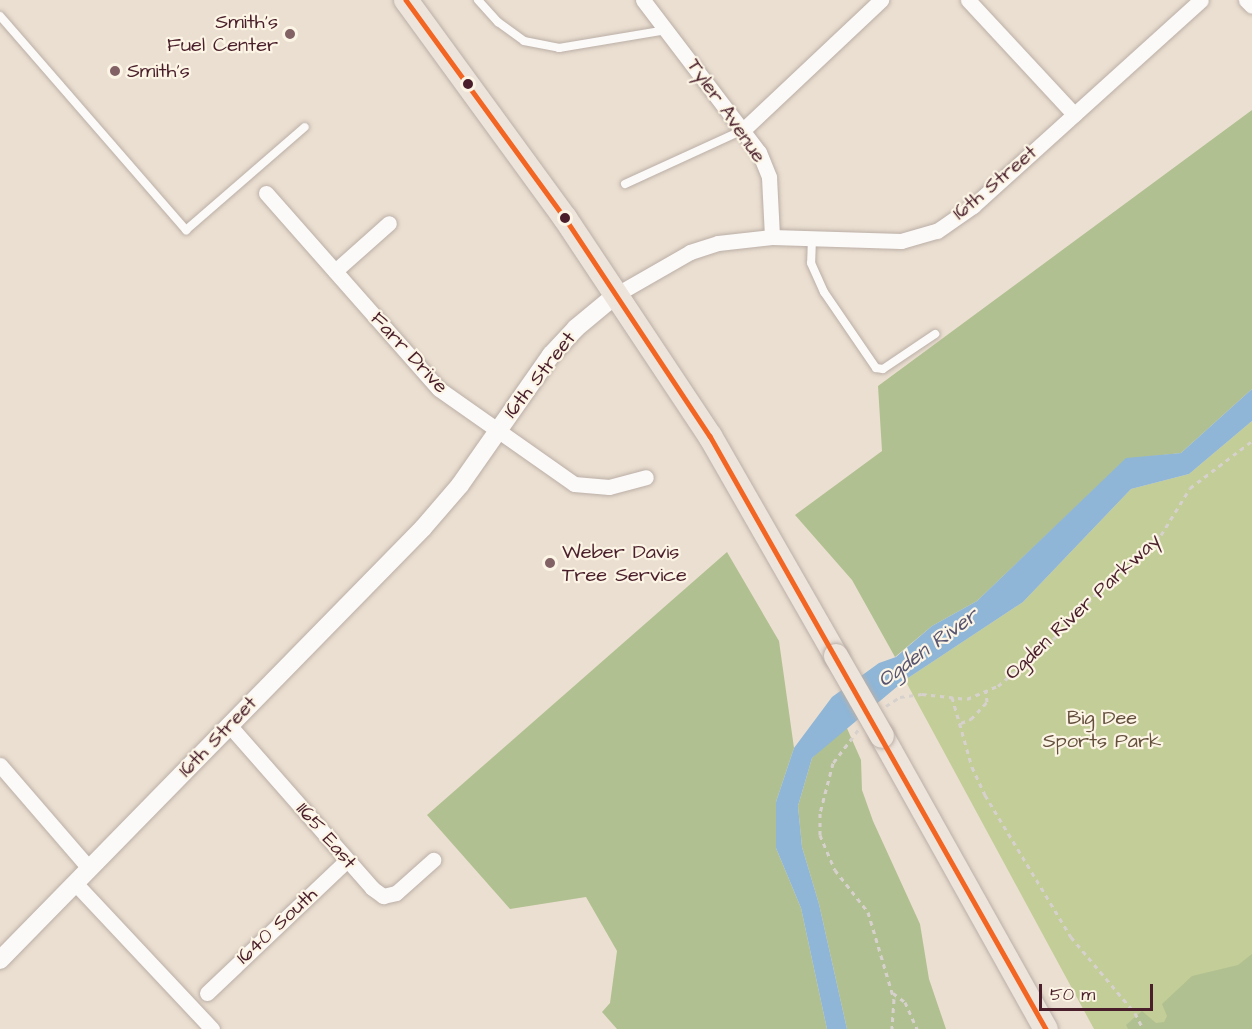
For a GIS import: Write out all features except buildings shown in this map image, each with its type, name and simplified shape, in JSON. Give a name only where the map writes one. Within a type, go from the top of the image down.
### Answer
[{"type":"main road","points":[[406,0],[492,114],[617,294],[710,436],[837,656],[873,730],[1046,1029]]},
{"type":"street","name":"Tyler Avenue","points":[[643,0],[759,152],[769,177],[772,237]]},
{"type":"street","points":[[743,130],[881,0]]},
{"type":"street","points":[[968,0],[1074,114]]},
{"type":"street","name":"16th Street","points":[[0,960],[423,528],[551,355],[576,328],[617,294],[690,252],[718,243],[772,237],[901,241],[937,231],[973,206],[1201,0]]},
{"type":"street","points":[[1246,0],[1252,6]]},
{"type":"street","name":"Farr Drive","points":[[267,193],[440,389],[496,432],[574,484],[609,487],[646,477]]},
{"type":"street","points":[[335,270],[389,223]]},
{"type":"street","name":"1165 East","points":[[229,725],[372,888],[390,897],[434,860]]},
{"type":"street","points":[[0,765],[89,868]]},
{"type":"street","name":"1640 South","points":[[207,993],[347,860]]},
{"type":"street","points":[[75,883],[212,1029]]},
{"type":"lane","points":[[478,0],[498,22],[524,41],[559,48],[666,30]]},
{"type":"lane","points":[[0,16],[186,230],[305,127]]},
{"type":"lane","points":[[625,184],[743,130]]},
{"type":"lane","points":[[812,238],[812,263],[824,292],[876,369],[883,369],[935,334]]},
{"type":"path","name":"Ogden River Parkway","points":[[880,710],[900,697],[922,694],[967,699],[986,691],[1025,666],[1056,637],[1113,573],[1161,535],[1190,488],[1252,441]]},
{"type":"path","points":[[962,723],[971,719],[987,702],[986,691]]},
{"type":"path","points":[[952,698],[962,723],[972,767],[985,795],[1071,937],[1135,1013],[1143,1029]]},
{"type":"path","points":[[873,730],[833,763],[824,788],[820,835],[835,870],[868,912],[892,993],[892,1029]]},
{"type":"path","points":[[892,993],[905,1002],[917,1029]]},
{"type":"green space","points":[[1252,110],[1252,389],[1181,453],[1126,459],[977,601],[932,626],[895,657],[852,580],[795,515],[882,451],[878,386]]},
{"type":"green space","name":"Big Dee Sports Park","points":[[1252,421],[1252,1029],[1094,1029],[905,680],[1023,602],[1131,489],[1189,474]]},
{"type":"green space","points":[[727,552],[779,641],[794,748],[776,802],[776,848],[801,908],[827,1029],[617,1029],[602,1012],[610,1003],[617,951],[586,897],[510,909],[427,815]]},
{"type":"green space","points":[[846,726],[861,760],[862,790],[873,821],[920,924],[929,979],[946,1029],[847,1029],[819,904],[802,847],[798,806],[812,758]]},
{"type":"green space","points":[[1252,954],[1252,1029],[1128,1029],[1126,1025],[1142,1011],[1156,1023],[1164,1022],[1167,1016],[1162,1004],[1192,976],[1238,965]]},
{"type":"water","name":"Ogden River","points":[[1252,389],[1252,421],[1189,474],[1131,489],[1023,602],[905,680],[812,758],[798,806],[802,847],[819,904],[847,1029],[827,1029],[801,908],[776,848],[776,802],[794,748],[832,697],[879,663],[896,657],[932,626],[977,601],[1126,458],[1181,453]]},
{"type":"transit line","points":[[406,0],[565,218],[710,436],[1046,1029]]},
{"type":"place","name":"Smith's Fuel Center","points":[[290,34]]},
{"type":"place","name":"Smith's","points":[[115,71]]},
{"type":"place","name":"Weber Davis Tree Service","points":[[550,563]]}]
